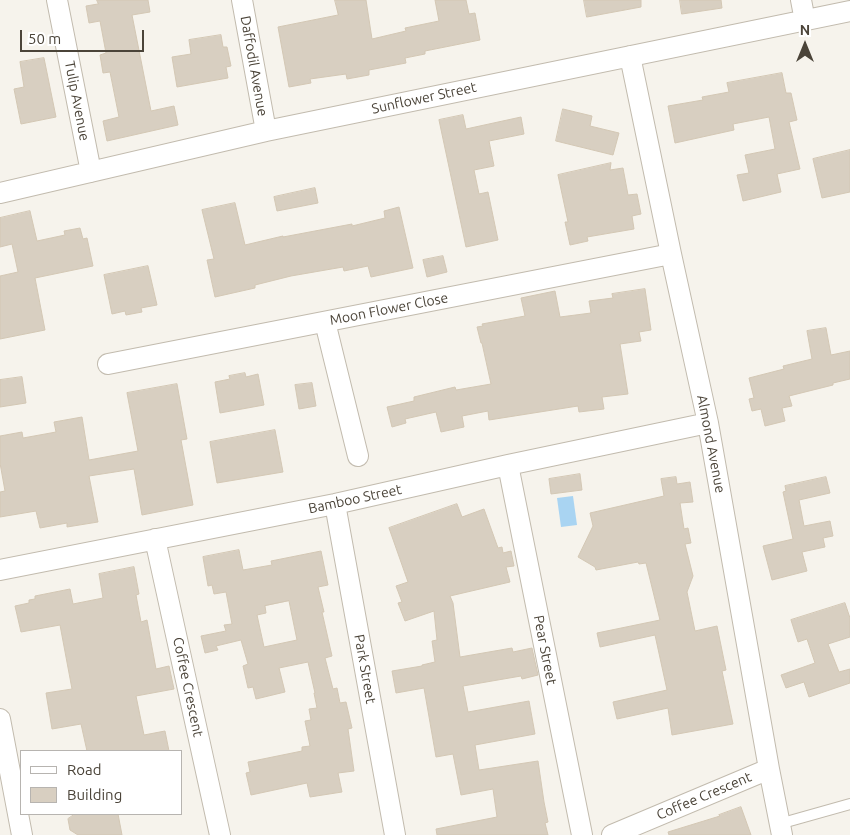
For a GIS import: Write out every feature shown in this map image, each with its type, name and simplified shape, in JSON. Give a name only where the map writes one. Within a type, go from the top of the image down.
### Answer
[{"type":"street","name":"Tulip Avenue","points":[[57,0],[91,172]]},
{"type":"street","name":"Daffodil Avenue","points":[[242,0],[266,131]]},
{"type":"street","points":[[801,0],[805,21]]},
{"type":"street","name":"Sunflower Street","points":[[0,193],[266,131],[850,11]]},
{"type":"street","name":"Almond Avenue","points":[[630,56],[670,254],[708,423],[781,830]]},
{"type":"street","name":"Moon Flower Close","points":[[108,364],[670,254]]},
{"type":"street","points":[[325,322],[358,456]]},
{"type":"street","name":"Bamboo Street","points":[[0,570],[335,504],[708,423]]},
{"type":"street","name":"Pear Street","points":[[508,465],[582,835]]},
{"type":"street","name":"Park Street","points":[[335,504],[395,835]]},
{"type":"street","name":"Coffee Crescent","points":[[155,539],[220,835]]},
{"type":"street","points":[[0,720],[22,835]]},
{"type":"street","name":"Coffee Crescent","points":[[612,835],[769,769]]},
{"type":"lane","points":[[781,830],[850,804]]},
{"type":"water","points":[[573,496],[577,525],[561,527],[557,498]]},
{"type":"building","points":[[97,0],[148,0],[150,12],[132,15],[151,111],[174,106],[178,125],[107,141],[103,121],[119,117],[110,72],[103,73],[100,55],[106,53],[100,21],[89,23],[86,6],[98,4]]},
{"type":"building","points":[[335,0],[366,0],[372,39],[406,31],[405,28],[439,21],[435,0],[466,0],[469,14],[475,13],[480,40],[425,51],[425,54],[405,58],[406,63],[369,70],[369,75],[347,79],[346,74],[310,79],[311,83],[289,87],[278,27],[338,15]]},
{"type":"building","points":[[584,0],[641,0],[641,7],[587,17]]},
{"type":"building","points":[[680,0],[721,0],[722,8],[682,14]]},
{"type":"building","points":[[221,35],[223,47],[227,47],[231,66],[226,67],[228,78],[177,87],[172,57],[191,54],[189,40]]},
{"type":"building","points":[[44,58],[56,117],[21,124],[14,89],[24,87],[20,62]]},
{"type":"building","points":[[782,73],[786,93],[791,93],[797,120],[789,122],[800,169],[777,174],[781,192],[743,201],[737,175],[749,173],[745,155],[775,149],[769,117],[733,124],[734,130],[675,143],[668,106],[703,100],[702,97],[729,92],[727,83]]},
{"type":"building","points":[[563,109],[592,116],[590,126],[619,133],[613,155],[556,141]]},
{"type":"building","points":[[463,115],[466,129],[521,117],[524,134],[489,141],[494,166],[474,170],[479,194],[488,192],[498,240],[466,247],[439,120]]},
{"type":"building","points":[[850,150],[850,192],[822,198],[813,159]]},
{"type":"building","points":[[611,163],[610,170],[623,168],[628,195],[637,194],[641,214],[632,216],[634,229],[587,237],[588,241],[570,245],[565,222],[568,222],[558,175]]},
{"type":"building","points":[[315,188],[318,203],[277,211],[274,197]]},
{"type":"building","points":[[235,203],[245,245],[283,236],[352,224],[352,226],[385,218],[384,211],[399,207],[413,268],[371,277],[368,266],[344,271],[343,267],[291,276],[255,285],[255,288],[215,297],[207,260],[214,259],[202,210]]},
{"type":"building","points":[[30,211],[37,241],[65,235],[64,231],[80,228],[83,239],[87,238],[93,266],[35,278],[45,330],[0,339],[0,276],[18,272],[12,244],[0,247],[0,218]]},
{"type":"building","points":[[443,256],[447,272],[427,277],[423,260]]},
{"type":"building","points":[[148,266],[157,305],[141,308],[142,312],[126,315],[125,311],[112,314],[104,275]]},
{"type":"building","points":[[645,289],[651,330],[639,332],[641,341],[620,344],[628,394],[602,397],[604,409],[579,412],[578,406],[489,420],[488,411],[462,416],[464,427],[441,432],[436,412],[405,419],[406,423],[392,427],[387,407],[414,401],[414,397],[455,387],[456,390],[491,384],[477,327],[483,326],[482,324],[525,316],[521,298],[555,291],[560,317],[591,313],[589,301],[613,298],[612,294]]},
{"type":"building","points":[[826,328],[831,355],[850,351],[850,379],[789,396],[792,406],[782,408],[785,421],[765,426],[761,409],[752,411],[749,399],[754,398],[749,378],[784,369],[783,366],[812,359],[807,331]]},
{"type":"building","points":[[245,373],[246,377],[258,374],[264,405],[220,413],[215,382],[230,379],[229,376]]},
{"type":"building","points":[[22,377],[26,403],[0,407],[0,380]]},
{"type":"building","points":[[312,383],[316,406],[299,409],[295,385]]},
{"type":"building","points":[[177,384],[187,439],[181,440],[193,505],[142,515],[134,469],[89,476],[98,522],[67,527],[67,523],[40,528],[36,511],[0,517],[0,492],[5,491],[0,463],[0,436],[22,432],[23,438],[56,432],[54,422],[82,417],[89,460],[138,451],[127,393]]},
{"type":"building","points":[[275,430],[283,472],[217,483],[210,442]]},
{"type":"building","points":[[580,474],[582,490],[551,494],[549,479]]},
{"type":"building","points":[[676,477],[677,484],[690,482],[693,502],[680,503],[684,529],[688,528],[691,543],[685,544],[693,576],[687,592],[695,631],[717,626],[726,670],[722,671],[733,724],[672,735],[668,708],[617,719],[613,702],[667,690],[655,635],[600,647],[597,633],[660,620],[646,563],[639,564],[638,562],[596,570],[595,567],[578,557],[593,526],[590,513],[664,496],[661,479]]},
{"type":"building","points":[[826,477],[830,493],[799,500],[804,526],[830,521],[833,536],[823,538],[825,547],[802,552],[807,571],[772,580],[763,546],[793,539],[783,492],[786,491],[785,486]]},
{"type":"building","points":[[457,504],[462,517],[484,509],[498,548],[502,547],[503,553],[511,551],[514,566],[506,567],[510,582],[450,596],[453,603],[460,657],[512,648],[513,652],[532,648],[538,675],[522,679],[521,676],[463,686],[468,712],[529,701],[535,734],[475,745],[479,770],[538,761],[548,822],[545,823],[548,835],[437,835],[436,829],[497,817],[493,789],[461,795],[453,754],[436,757],[424,688],[396,693],[392,671],[435,662],[432,641],[437,640],[434,611],[405,621],[398,603],[402,602],[396,586],[408,582],[389,528]]},
{"type":"building","points":[[239,550],[243,570],[272,565],[271,561],[321,551],[328,585],[318,587],[332,656],[325,658],[333,689],[337,688],[340,703],[346,702],[352,728],[348,729],[354,771],[338,773],[342,792],[310,797],[307,783],[251,795],[246,773],[250,772],[248,762],[302,751],[302,747],[310,746],[305,721],[311,720],[309,709],[317,708],[315,693],[308,662],[279,668],[285,692],[256,699],[253,687],[248,688],[243,666],[248,664],[241,640],[216,646],[218,650],[205,653],[201,636],[226,631],[224,625],[232,624],[226,592],[214,594],[212,585],[208,586],[203,557]],"holes":[[[289,601],[297,640],[264,647],[257,615],[266,613],[265,606]]]},
{"type":"building","points":[[134,567],[139,594],[136,595],[141,622],[147,620],[156,669],[169,666],[174,689],[136,696],[144,735],[165,731],[169,750],[87,750],[81,724],[52,729],[46,693],[72,689],[60,625],[21,632],[15,606],[29,603],[29,600],[35,599],[35,596],[70,589],[73,604],[103,598],[99,574]]},
{"type":"building","points":[[845,603],[850,618],[850,637],[828,644],[839,672],[850,669],[850,683],[809,697],[804,682],[786,688],[781,675],[815,663],[807,639],[798,642],[791,620]]},
{"type":"building","points":[[741,807],[751,835],[669,835],[668,832],[720,816]]},
{"type":"building","points":[[74,815],[118,815],[122,835],[78,835],[70,830],[68,819]]}]
